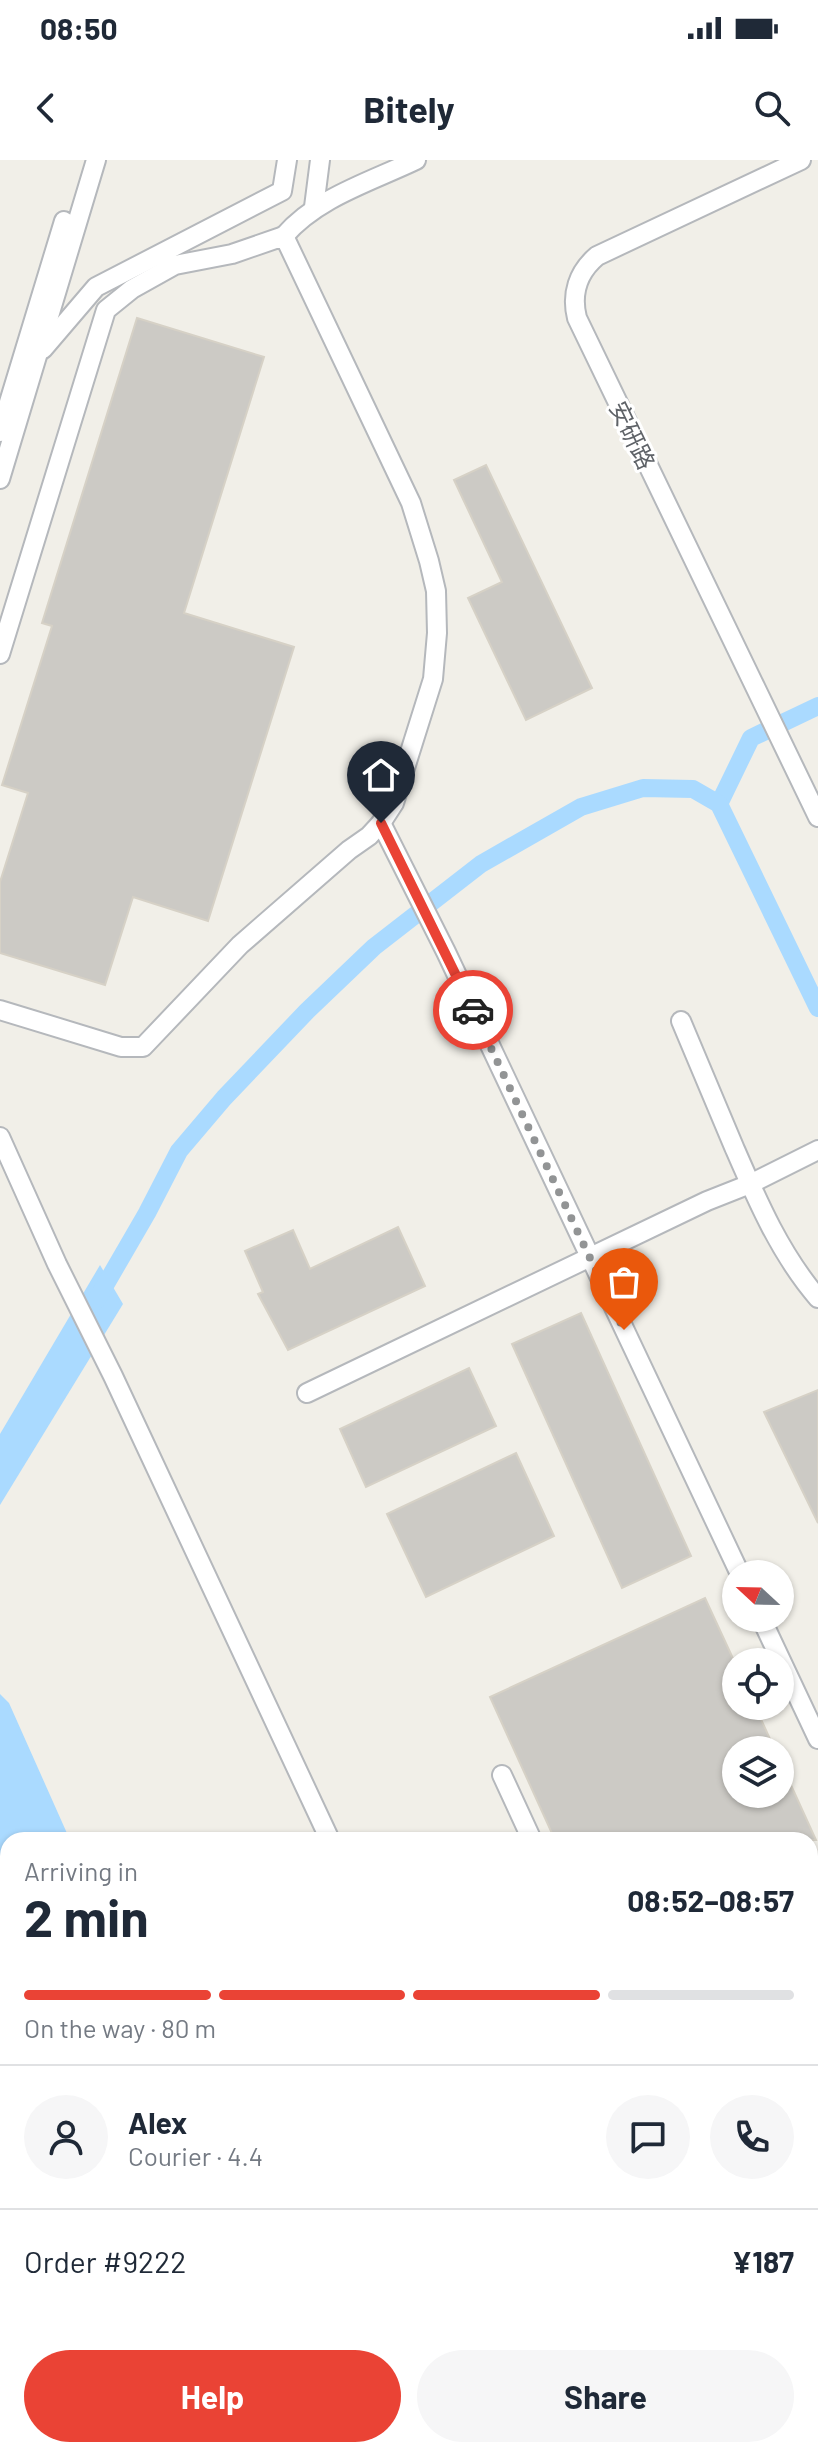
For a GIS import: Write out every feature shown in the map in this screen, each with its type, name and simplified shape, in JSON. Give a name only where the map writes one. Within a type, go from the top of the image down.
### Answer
[{"type":"street","points":[[0,432],[83,160]]},
{"type":"street","points":[[0,479],[96,160]]},
{"type":"street","points":[[36,357],[96,287],[282,191],[287,160]]},
{"type":"street","points":[[314,207],[320,160]]},
{"type":"street","points":[[0,654],[106,310],[132,289],[175,265],[232,254],[284,236],[314,207],[416,160]]},
{"type":"street","name":"安研路","points":[[801,160],[597,256],[581,276],[574,301],[577,318],[818,817]]},
{"type":"street","points":[[0,1010],[121,1047],[143,1047],[240,945],[381,823],[394,803],[433,679],[437,633],[436,591],[411,503],[284,236]]},
{"type":"street","points":[[381,823],[446,952],[733,1560]]},
{"type":"street","points":[[681,1021],[750,1184],[788,1259],[818,1298]]},
{"type":"street","points":[[0,1137],[326,1832]]},
{"type":"street","points":[[307,1393],[818,1150]]},
{"type":"street","points":[[768,1632],[818,1739]]},
{"type":"street","points":[[502,1775],[528,1832]]},
{"type":"water","points":[[100,1265],[123,1304],[0,1505],[0,1434]]},
{"type":"water","points":[[0,1694],[9,1703],[66,1832],[0,1832]]},
{"type":"building","points":[[137,318],[264,357],[184,613],[294,647],[208,921],[133,897],[105,985],[0,953],[0,882],[28,793],[2,785],[52,626],[42,623]]},
{"type":"building","points":[[486,465],[592,688],[526,720],[468,598],[502,582],[454,480]]},
{"type":"building","points":[[398,1227],[425,1286],[288,1350],[258,1294],[263,1292],[245,1251],[293,1230],[310,1269]]},
{"type":"building","points":[[581,1313],[691,1556],[622,1588],[512,1344]]},
{"type":"building","points":[[469,1368],[496,1426],[366,1487],[340,1429]]},
{"type":"building","points":[[818,1390],[818,1523],[764,1412]]},
{"type":"building","points":[[516,1453],[554,1536],[426,1597],[387,1514]]},
{"type":"building","points":[[705,1598],[728,1648],[722,1648],[722,1720],[761,1720],[769,1736],[722,1736],[722,1808],[794,1808],[794,1792],[812,1832],[551,1832],[490,1697]]},
{"type":"waterway","points":[[719,804],[751,738],[818,706]]},
{"type":"waterway","points":[[96,1301],[179,1151],[224,1098],[307,1011],[374,947],[481,864],[581,807],[643,788],[693,789],[719,804],[818,1008]]},
{"type":"way so far","points":[[473,1010],[624,1330]]},
{"type":"route","points":[[381,823],[473,1010]]}]
